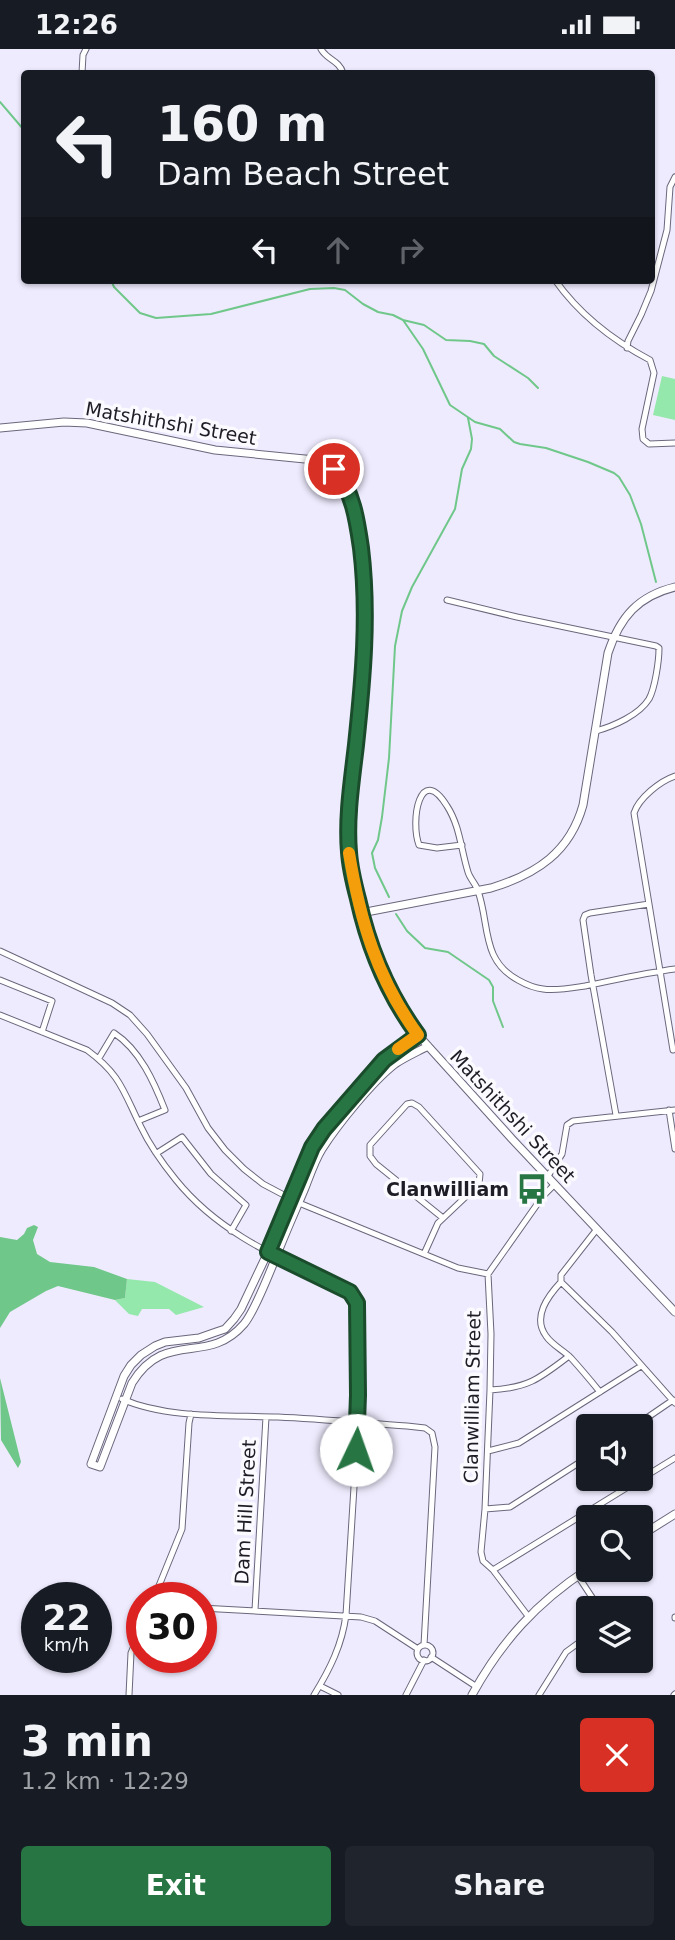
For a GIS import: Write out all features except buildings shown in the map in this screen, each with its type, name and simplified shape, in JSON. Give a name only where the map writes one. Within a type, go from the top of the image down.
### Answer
[{"type":"street","points":[[82,70],[86,49]]},
{"type":"street","points":[[321,49],[340,65],[342,70]]},
{"type":"street","points":[[655,276],[667,230],[670,187],[675,177]]},
{"type":"street","points":[[558,284],[582,312],[653,365],[642,429],[643,439],[649,444],[675,443]]},
{"type":"street","points":[[627,348],[653,284]]},
{"type":"street","name":"Matshithshi Street","points":[[0,428],[64,422],[87,423],[215,450],[315,460],[334,469],[341,478],[356,519],[366,595],[349,840],[361,913],[384,980],[418,1035],[675,1312]]},
{"type":"street","points":[[361,913],[509,883],[538,869],[551,858],[565,843],[579,818],[613,637],[631,610],[645,599],[675,587]]},
{"type":"street","points":[[447,600],[659,648],[647,702],[613,726],[596,731]]},
{"type":"street","points":[[673,1050],[634,813],[636,806],[657,787],[675,776]]},
{"type":"street","points":[[462,845],[437,848],[419,845],[415,836],[415,823],[420,795],[432,791],[439,795],[448,807],[462,845],[468,873],[478,890],[492,954],[499,967],[509,975],[544,990],[675,969]]},
{"type":"street","points":[[616,1115],[583,920],[585,915],[590,913],[649,904]]},
{"type":"street","points":[[0,951],[112,1003],[130,1015],[186,1089],[208,1128],[225,1150],[263,1184],[299,1203],[458,1268],[488,1274],[543,1196],[555,1184]]},
{"type":"street","points":[[0,980],[52,1001],[42,1032]]},
{"type":"street","points":[[0,1015],[88,1049],[116,1076],[157,1153],[195,1201],[231,1231],[350,1292],[357,1303],[358,1423],[346,1615],[338,1653],[314,1695]]},
{"type":"street","points":[[99,1058],[114,1033],[122,1038],[144,1065],[165,1110],[138,1121]]},
{"type":"street","points":[[418,1035],[384,1060],[324,1129],[312,1147],[241,1309],[225,1329],[199,1338],[165,1342],[141,1355],[131,1365],[124,1376],[92,1464],[100,1467],[132,1383],[139,1372],[158,1356],[178,1349],[213,1346],[225,1341],[246,1322],[321,1151],[379,1078],[397,1062],[428,1046]]},
{"type":"street","points":[[424,1254],[434,1230],[479,1184],[480,1174],[419,1107],[412,1103],[407,1104],[370,1145],[370,1156],[376,1164],[443,1218]]},
{"type":"street","points":[[548,1176],[562,1154],[567,1125],[573,1121],[672,1110],[675,1149]]},
{"type":"street","points":[[157,1153],[182,1137],[211,1174],[246,1205],[231,1231]]},
{"type":"street","points":[[597,1229],[561,1275],[561,1282],[543,1306],[541,1316],[544,1334],[569,1356],[600,1392]]},
{"type":"street","name":"Clanwilliam Street","points":[[488,1274],[490,1390],[481,1552],[483,1561],[528,1616]]},
{"type":"street","points":[[561,1282],[612,1332],[674,1401],[653,1414]]},
{"type":"street","points":[[490,1390],[533,1382],[569,1356]]},
{"type":"street","points":[[488,1451],[519,1443],[641,1366]]},
{"type":"street","points":[[116,1397],[147,1408],[191,1414],[425,1428],[432,1433],[435,1440],[421,1647],[418,1657],[427,1659],[477,1686]]},
{"type":"street","points":[[160,1582],[182,1528],[191,1414]]},
{"type":"street","name":"Dam Hill Street","points":[[255,1610],[266,1417]]},
{"type":"street","points":[[493,1570],[675,1458]]},
{"type":"street","points":[[485,1509],[510,1507],[576,1465]]},
{"type":"street","points":[[653,1528],[675,1514]]},
{"type":"street","points":[[472,1695],[528,1616],[576,1578]]},
{"type":"street","points":[[217,1609],[346,1615],[375,1621],[421,1647],[428,1646],[432,1650],[406,1695]]},
{"type":"street","points":[[539,1695],[566,1652],[576,1645]]},
{"type":"street","points":[[129,1695],[130,1673]]},
{"type":"street","points":[[320,1686],[338,1695]]},
{"type":"shaded area","points":[[662,376],[675,379],[675,420],[653,415]]},
{"type":"shaded area","points":[[34,1225],[38,1227],[33,1240],[37,1254],[50,1262],[94,1267],[127,1279],[125,1298],[115,1300],[58,1286],[10,1312],[0,1328],[0,1237],[17,1240],[27,1228]]},
{"type":"shaded area","points":[[127,1279],[155,1282],[204,1307],[176,1315],[169,1309],[142,1309],[138,1316],[129,1314],[115,1300],[125,1298]]},
{"type":"shaded area","points":[[0,1378],[21,1462],[18,1468],[1,1440]]},
{"type":"waterway","points":[[0,102],[21,126]]},
{"type":"waterway","points":[[113,284],[140,313],[156,318],[211,314],[310,289],[334,288],[345,290],[378,312],[403,320],[423,349],[450,405],[475,422],[500,429],[514,442],[546,448],[588,462],[619,477],[630,495],[641,524],[656,582]]},
{"type":"waterway","points":[[403,320],[424,325],[446,340],[484,344],[494,356],[528,378],[538,388]]},
{"type":"waterway","points":[[389,897],[375,868],[372,853],[378,840],[389,758],[395,646],[402,611],[412,587],[455,509],[462,469],[471,449],[468,418]]},
{"type":"waterway","points":[[396,914],[407,931],[425,948],[448,952],[489,980],[493,987],[493,1001],[503,1027]]},
{"type":"slow traffic","points":[[349,853],[361,913],[381,974],[396,1003],[418,1035],[398,1049]]},
{"type":"place","name":"Clanwilliam","points":[[532,1189]]},
{"type":"route","points":[[334,469],[345,485],[356,519],[366,595],[359,716],[350,797],[349,852],[361,913],[381,974],[396,1003],[418,1035],[384,1060],[324,1129],[312,1147],[268,1252],[350,1292],[357,1303],[356,1450]]}]
